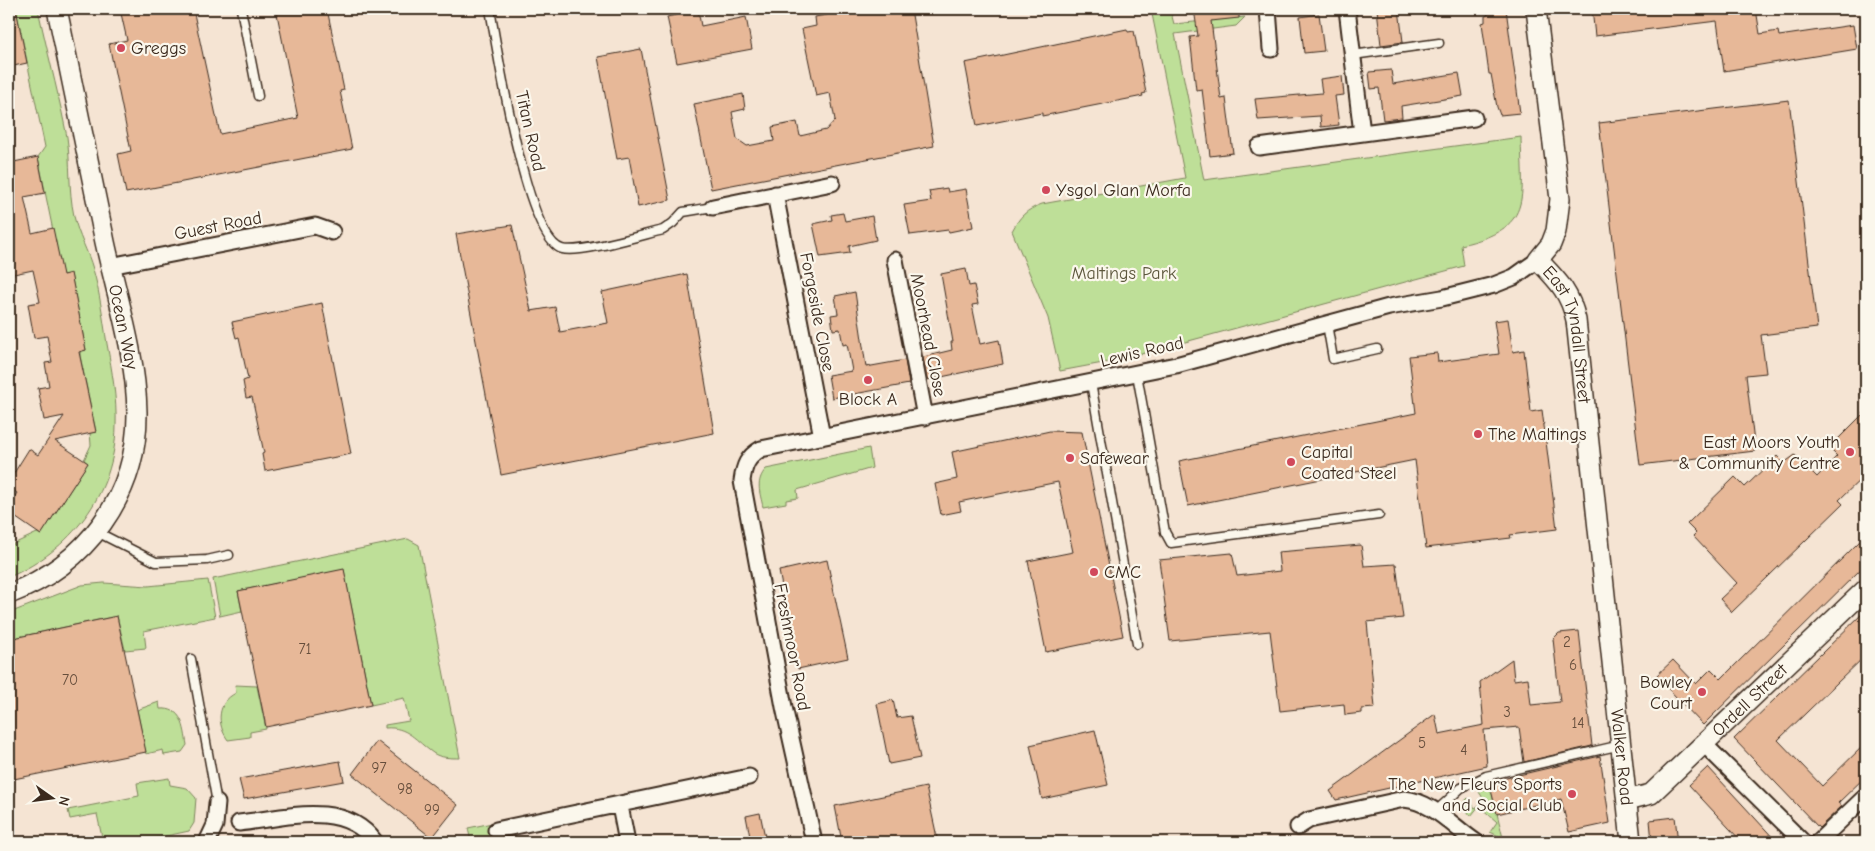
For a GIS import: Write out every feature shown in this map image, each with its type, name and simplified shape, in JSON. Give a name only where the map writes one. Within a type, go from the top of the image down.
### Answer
[{"type":"street","name":"Ocean Way","points":[[9,594],[30,585],[57,568],[77,553],[97,532],[109,515],[124,484],[132,460],[136,431],[132,365],[57,9]]},
{"type":"street","points":[[1268,9],[1271,49]]},
{"type":"street","points":[[1347,9],[1362,133]]},
{"type":"street","name":"East Tyndall Street","points":[[1536,9],[1560,199],[1556,231],[1551,244],[1538,260],[1560,281],[1574,309],[1576,320],[1613,673]]},
{"type":"street","points":[[1259,147],[1474,118]]},
{"type":"street","points":[[713,206],[832,183]]},
{"type":"street","name":"Forgeside Close","points":[[775,194],[822,438]]},
{"type":"street","name":"Guest Road","points":[[110,266],[315,226],[332,232]]},
{"type":"street","name":"Moorhead Close","points":[[895,260],[925,417]]},
{"type":"street","name":"Lewis Road","points":[[749,458],[762,449],[1138,374],[1389,307],[1442,298],[1494,285],[1514,277],[1538,260]]},
{"type":"street","name":"Freshmoor Road","points":[[749,458],[744,468],[742,481],[784,707],[814,842]]},
{"type":"street","name":"Ordell Street","points":[[1627,800],[1651,794],[1866,589]]},
{"type":"street","name":"Walker Road","points":[[1613,673],[1631,842]]},
{"type":"street","points":[[1704,744],[1803,842]]},
{"type":"street","points":[[496,830],[620,806],[749,777]]},
{"type":"street","points":[[1818,842],[1866,796]]},
{"type":"street","points":[[1298,827],[1309,820],[1404,799],[1419,802],[1436,811],[1476,842]]},
{"type":"street","points":[[207,842],[215,825],[217,803]]},
{"type":"street","points":[[620,806],[627,842]]},
{"type":"street","points":[[239,823],[331,815],[350,820],[366,830],[375,842]]},
{"type":"lane","points":[[241,9],[258,96]]},
{"type":"lane","name":"Titan Road","points":[[490,9],[525,177],[540,225],[551,243],[562,249],[578,250],[663,230],[683,212],[713,206]]},
{"type":"lane","points":[[1353,56],[1439,44]]},
{"type":"lane","points":[[1327,324],[1333,359],[1377,349]]},
{"type":"lane","points":[[1138,374],[1165,532],[1171,544],[1379,515]]},
{"type":"lane","points":[[1090,383],[1137,644]]},
{"type":"lane","points":[[97,532],[156,562],[207,560],[229,555]]},
{"type":"lane","points":[[191,659],[217,803]]},
{"type":"lane","points":[[1436,811],[1461,788],[1486,776],[1622,744]]},
{"type":"green space","points":[[16,9],[38,9],[67,137],[74,216],[91,262],[99,297],[114,385],[116,426],[114,451],[107,475],[98,497],[85,517],[69,536],[51,552],[31,566],[9,577],[9,546],[37,533],[41,535],[88,463],[84,460],[91,445],[90,433],[96,432],[80,356],[80,351],[86,350],[71,274],[62,275],[38,157],[45,147]]},
{"type":"green space","name":"Maltings Park","points":[[1151,9],[1170,9],[1174,24],[1245,17],[1236,26],[1175,34],[1204,180],[1521,137],[1522,194],[1519,208],[1512,220],[1501,230],[1485,238],[1461,245],[1464,266],[1119,360],[1060,371],[1048,318],[1012,231],[1024,214],[1042,204],[1185,178]]},
{"type":"green space","points":[[869,448],[872,468],[797,490],[798,498],[786,500],[786,503],[763,507],[759,483],[766,469]]},
{"type":"green space","points":[[408,539],[419,545],[460,758],[436,755],[406,732],[400,729],[385,728],[385,725],[409,721],[404,698],[371,705],[344,570],[238,591],[242,611],[220,616],[213,579]]},
{"type":"green space","points":[[208,580],[215,617],[144,631],[146,648],[125,650],[117,616],[9,639],[9,613],[82,585],[104,583],[148,586]]},
{"type":"green space","points":[[235,685],[257,686],[266,729],[250,732],[250,737],[228,740],[224,734],[220,714],[225,702],[236,693]]},
{"type":"green space","points":[[159,702],[160,709],[174,711],[181,720],[187,745],[182,752],[164,755],[163,750],[146,754],[137,710]]},
{"type":"green space","points":[[169,778],[170,785],[187,788],[196,798],[194,823],[189,831],[139,842],[103,842],[97,814],[70,819],[68,810],[139,796],[137,783]]},
{"type":"green space","points":[[1490,785],[1503,838],[1490,832],[1497,822],[1479,806],[1471,816],[1463,803],[1468,798],[1475,808],[1485,801],[1479,792]]},
{"type":"green space","points":[[492,823],[496,842],[471,842],[468,828]]},
{"type":"building","points":[[9,9],[16,9],[27,63],[9,67]]},
{"type":"building","points":[[120,9],[193,9],[220,134],[298,118],[276,9],[327,9],[344,90],[340,91],[352,149],[126,193],[118,154],[131,151],[109,44],[127,40]]},
{"type":"building","points":[[858,9],[911,9],[934,146],[711,189],[694,104],[743,94],[745,109],[732,112],[737,139],[747,146],[774,141],[772,127],[797,122],[800,136],[826,130],[835,120],[830,93],[816,96],[802,29],[816,26],[815,17]]},
{"type":"building","points":[[1194,9],[1239,9],[1239,18],[1211,21],[1221,99],[1226,98],[1233,153],[1210,156],[1202,89],[1196,90],[1190,37],[1198,36]]},
{"type":"building","points":[[1377,9],[1399,9],[1403,42],[1381,45]]},
{"type":"building","points":[[1487,9],[1506,9],[1520,113],[1500,115],[1497,107],[1491,74],[1489,74],[1482,23],[1485,22],[1485,16],[1488,15]]},
{"type":"building","points":[[1592,9],[1756,9],[1760,34],[1778,31],[1779,36],[1853,25],[1857,49],[1724,71],[1717,21],[1595,36]]},
{"type":"building","points":[[698,10],[701,26],[746,17],[752,49],[677,63],[667,17]]},
{"type":"building","points":[[1319,14],[1324,51],[1304,53],[1300,17]]},
{"type":"building","points":[[1127,29],[1128,32],[1134,31],[1146,93],[1142,94],[1143,96],[1042,116],[1042,113],[977,126],[965,63]]},
{"type":"building","points":[[641,49],[670,200],[638,207],[629,157],[617,159],[598,57]]},
{"type":"building","points":[[1391,70],[1393,84],[1459,73],[1463,96],[1401,106],[1402,118],[1383,120],[1379,88],[1371,89],[1369,72]]},
{"type":"building","points":[[1342,76],[1344,95],[1335,96],[1339,125],[1321,127],[1320,116],[1258,120],[1255,99],[1322,93],[1320,79]]},
{"type":"building","points":[[1789,100],[1817,328],[1761,335],[1766,373],[1746,375],[1755,451],[1640,465],[1599,123]]},
{"type":"building","points":[[38,157],[45,193],[24,197],[32,233],[53,228],[63,275],[71,273],[86,350],[79,352],[96,432],[55,441],[88,463],[41,535],[9,513],[9,504],[17,493],[9,487],[9,481],[29,449],[38,455],[64,416],[44,420],[38,388],[49,386],[45,363],[52,362],[47,336],[34,338],[28,304],[40,302],[33,270],[9,275],[9,163]]},
{"type":"building","points":[[947,188],[948,192],[966,189],[973,227],[949,232],[948,230],[910,235],[904,205],[931,201],[929,191]]},
{"type":"building","points":[[843,213],[845,221],[872,216],[876,240],[849,246],[850,253],[820,257],[813,224],[832,220],[831,215]]},
{"type":"building","points":[[512,225],[531,311],[555,307],[560,332],[608,323],[602,292],[687,274],[714,433],[501,475],[456,234]]},
{"type":"building","points":[[966,269],[969,286],[974,285],[978,304],[972,305],[980,344],[999,340],[1003,364],[927,380],[923,357],[952,350],[951,342],[953,342],[941,274]]},
{"type":"building","points":[[855,292],[866,367],[905,360],[909,384],[832,398],[828,375],[852,371],[847,344],[843,345],[840,329],[833,330],[831,315],[838,314],[835,296]]},
{"type":"building","points":[[322,303],[351,454],[265,471],[262,454],[264,453],[252,397],[246,398],[243,381],[248,379],[239,337],[236,338],[232,322]]},
{"type":"building","name":"The Maltings","points":[[1508,319],[1513,352],[1524,350],[1531,412],[1542,410],[1557,529],[1510,535],[1511,538],[1426,548],[1415,460],[1188,506],[1179,461],[1416,413],[1409,356],[1437,353],[1438,362],[1499,354],[1494,321]]},
{"type":"building","points":[[1866,411],[1866,474],[1839,500],[1843,504],[1732,612],[1720,599],[1737,583],[1693,536],[1696,533],[1687,524],[1735,477],[1745,487],[1777,456],[1784,463],[1795,455],[1817,477],[1837,456],[1829,448]]},
{"type":"building","points":[[1050,431],[1082,432],[1123,636],[1046,652],[1028,561],[1073,552],[1058,482],[959,502],[961,511],[941,515],[935,484],[957,479],[952,452]]},
{"type":"building","points":[[1866,535],[1866,564],[1703,725],[1656,676],[1673,660],[1696,684],[1711,669],[1721,679]]},
{"type":"building","points":[[1361,545],[1364,566],[1396,564],[1403,618],[1367,622],[1375,708],[1362,709],[1362,713],[1345,715],[1344,704],[1280,711],[1270,631],[1170,641],[1159,560],[1232,553],[1237,576],[1280,571],[1278,552]]},
{"type":"building","points":[[827,560],[848,658],[798,669],[779,571]]},
{"type":"building","points":[[344,569],[371,705],[266,727],[238,591]]},
{"type":"building","points":[[1866,610],[1866,655],[1778,740],[1822,786],[1866,743],[1866,776],[1838,803],[1842,806],[1819,828],[1734,739]]},
{"type":"building","points":[[117,616],[146,752],[9,780],[9,639]]},
{"type":"building","points":[[1579,631],[1592,746],[1524,762],[1519,727],[1484,730],[1487,766],[1336,800],[1330,791],[1435,714],[1439,734],[1484,725],[1480,682],[1512,659],[1514,680],[1528,678],[1531,705],[1560,702],[1553,639],[1559,633]]},
{"type":"building","points":[[893,700],[897,718],[911,716],[920,758],[889,764],[877,704]]},
{"type":"building","points":[[1095,730],[1108,785],[1042,799],[1030,745]]},
{"type":"building","points":[[377,741],[458,805],[432,838],[352,774]]},
{"type":"building","points":[[1600,756],[1610,823],[1569,832],[1561,799],[1497,814],[1489,782]]},
{"type":"building","points":[[340,761],[344,781],[244,799],[239,779]]},
{"type":"building","points":[[1708,767],[1777,842],[1742,842],[1689,785]]},
{"type":"building","points":[[926,787],[938,842],[842,842],[835,806]]},
{"type":"building","points":[[760,813],[766,842],[751,842],[746,816]]},
{"type":"building","points":[[1675,817],[1678,842],[1652,842],[1650,820]]},
{"type":"place","name":"Greggs","points":[[121,48]]},
{"type":"place","name":"Ysgol Glan Morfa","points":[[1046,190]]},
{"type":"place","name":"Block A","points":[[868,380]]},
{"type":"place","name":"The Maltings","points":[[1478,434]]},
{"type":"place","name":"East Moors Youth & Community Centre","points":[[1850,452]]},
{"type":"place","name":"Safewear","points":[[1070,458]]},
{"type":"place","name":"Capital Coated Steel","points":[[1291,462]]},
{"type":"place","name":"CMC","points":[[1094,572]]},
{"type":"place","name":"Bowley Court","points":[[1702,692]]},
{"type":"place","name":"The New Fleurs Sports and Social Club","points":[[1572,794]]}]
